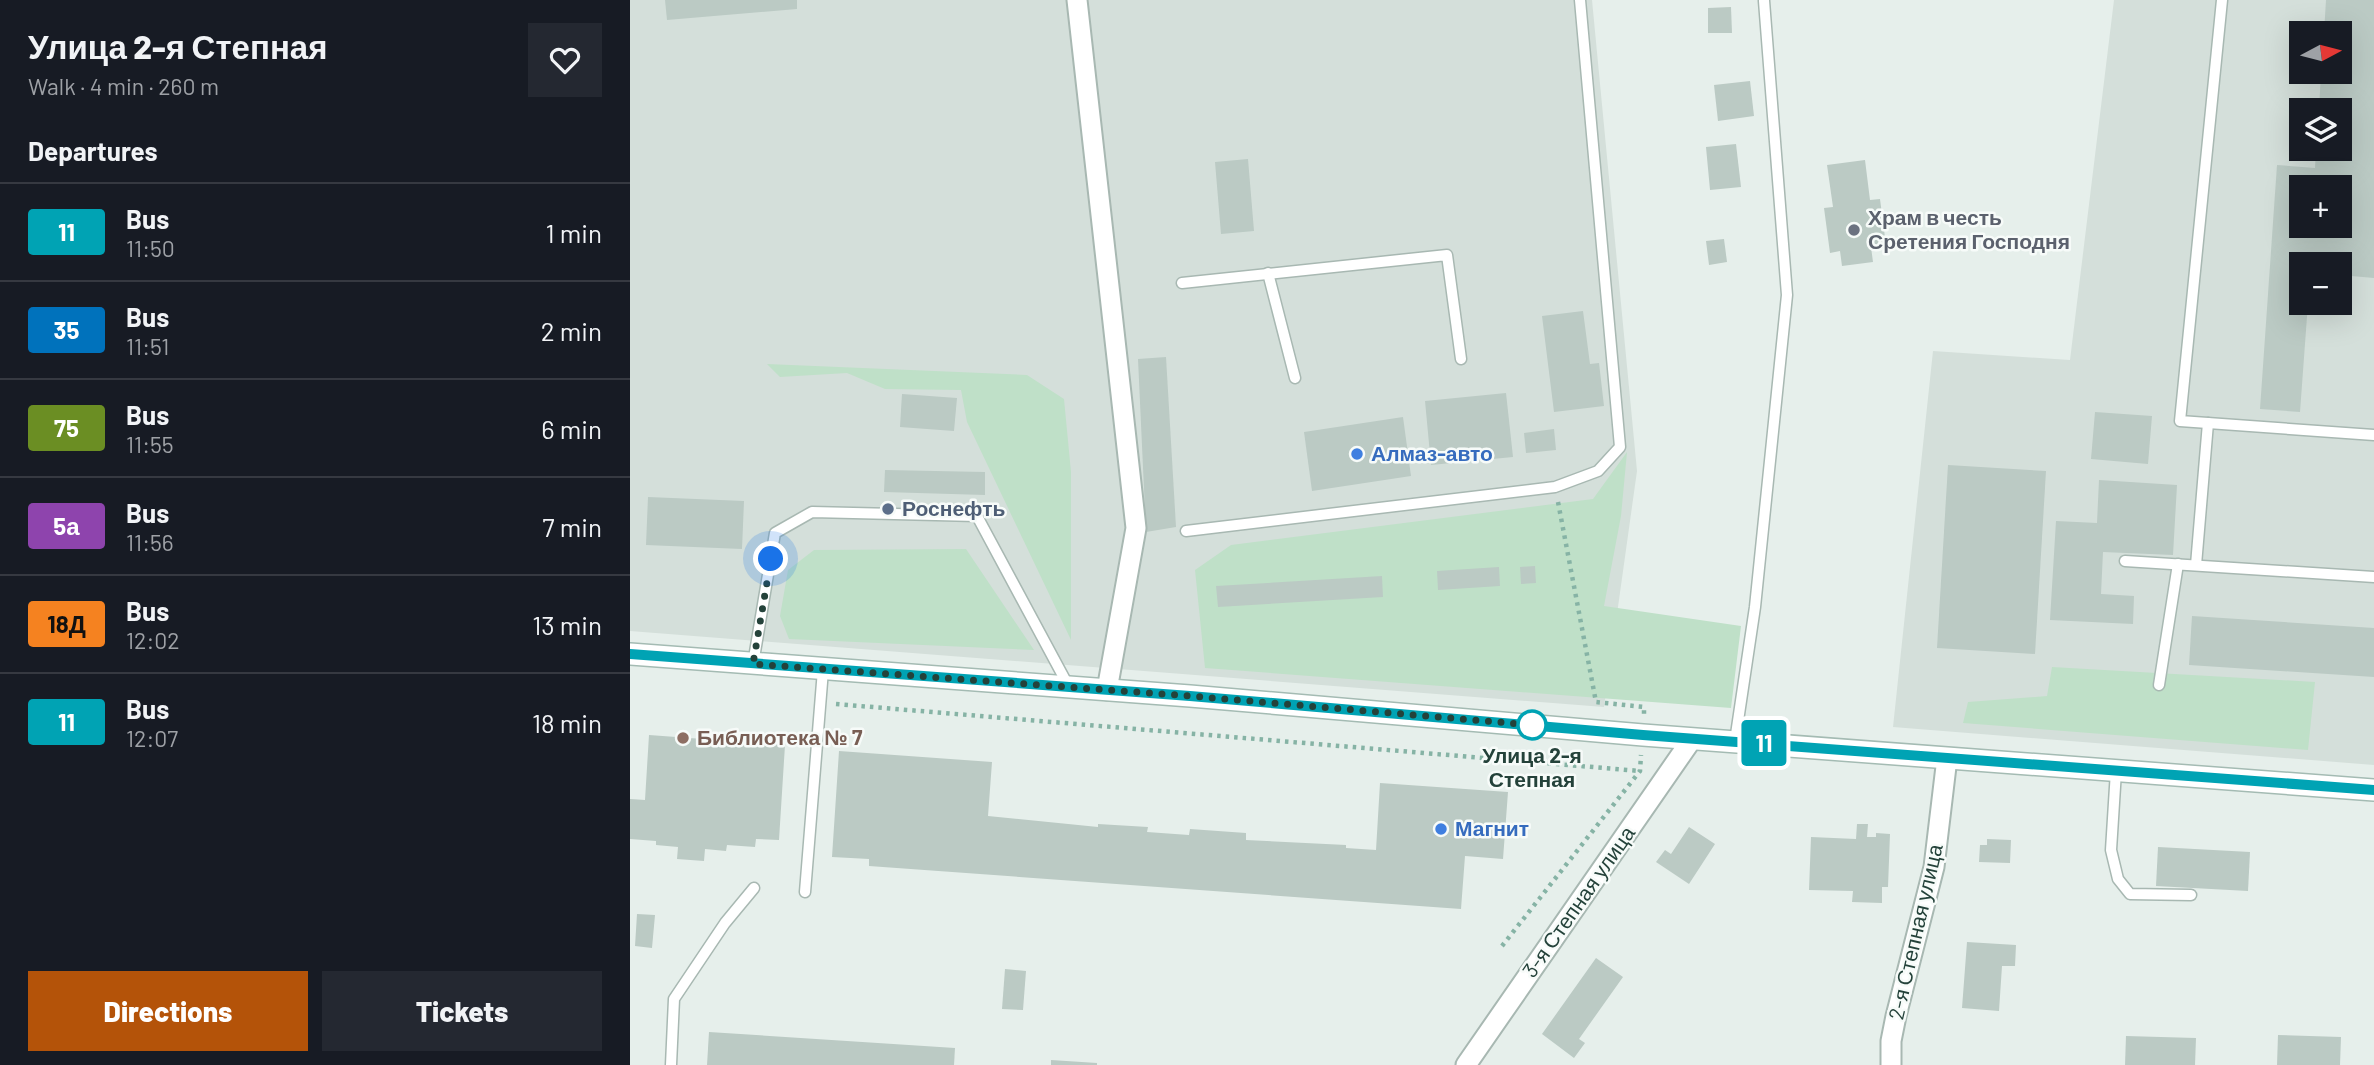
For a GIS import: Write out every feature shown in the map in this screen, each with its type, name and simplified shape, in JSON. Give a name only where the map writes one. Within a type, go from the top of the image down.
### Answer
[{"type":"main road","points":[[630,654],[1107,690],[1692,739],[2374,790]]},
{"type":"street","points":[[1077,0],[1136,528],[1107,690]]},
{"type":"street","name":"3-я Степная улица","points":[[1466,1065],[1692,739]]},
{"type":"street","name":"2-я Степная улица","points":[[1891,1065],[1891,1041],[1896,1016],[1934,867],[1947,758]]},
{"type":"lane","points":[[1186,531],[1555,487],[1598,471],[1620,447],[1580,0]]},
{"type":"lane","points":[[2222,0],[2180,421],[2374,435]]},
{"type":"lane","points":[[1735,741],[1755,607],[1787,295],[1764,1]]},
{"type":"lane","points":[[1182,283],[1447,255],[1461,359]]},
{"type":"lane","points":[[1268,273],[1295,378]]},
{"type":"lane","points":[[2196,565],[2208,423]]},
{"type":"lane","points":[[753,664],[775,533],[812,512],[977,516],[1069,687]]},
{"type":"lane","points":[[2124,561],[2374,577]]},
{"type":"lane","points":[[2159,685],[2178,564]]},
{"type":"lane","points":[[805,892],[823,670]]},
{"type":"lane","points":[[2116,771],[2111,850],[2118,879],[2130,894],[2190,895]]},
{"type":"lane","points":[[671,1065],[674,999],[725,923],[754,888]]},
{"type":"path","points":[[1502,946],[1640,771],[1644,707],[1596,702],[1555,487]]},
{"type":"path","points":[[820,703],[1640,771]]},
{"type":"shaded area","points":[[630,0],[1592,0],[1637,471],[1604,707],[630,631]]},
{"type":"shaded area","points":[[2114,0],[2374,0],[2374,765],[1893,727],[1933,351],[2070,360]]},
{"type":"green space","points":[[767,364],[1027,375],[1064,399],[1071,472],[1071,640],[967,422],[961,390],[885,389],[847,373],[780,377]]},
{"type":"green space","points":[[1627,452],[1621,516],[1604,606],[1741,626],[1731,708],[1205,668],[1195,570],[1231,545],[1593,499]]},
{"type":"green space","points":[[966,549],[1034,650],[789,639],[780,616],[788,570],[814,550]]},
{"type":"green space","points":[[2052,667],[2315,682],[2308,750],[1963,723],[1968,702],[2047,696]]},
{"type":"building","points":[[665,0],[797,0],[797,9],[667,20]]},
{"type":"building","points":[[2326,0],[2374,0],[2374,278],[2352,276],[2352,252],[2289,252],[2289,315],[2307,315],[2300,412],[2260,409],[2277,165],[2315,168],[2315,161],[2352,161],[2352,98],[2320,98],[2320,84],[2352,84],[2352,21],[2325,21]]},
{"type":"building","points":[[1731,7],[1732,33],[1708,33],[1708,8]]},
{"type":"building","points":[[1750,81],[1754,116],[1718,121],[1714,85]]},
{"type":"building","points":[[1736,144],[1741,187],[1710,190],[1706,147]]},
{"type":"building","points":[[1248,159],[1254,231],[1221,234],[1215,162]]},
{"type":"building","points":[[1865,160],[1870,200],[1880,199],[1886,245],[1871,247],[1873,262],[1842,266],[1840,251],[1830,253],[1824,208],[1833,207],[1827,165]]},
{"type":"building","points":[[1724,239],[1727,262],[1709,265],[1706,241]]},
{"type":"building","points":[[1583,311],[1590,364],[1599,363],[1604,406],[1554,412],[1542,316]]},
{"type":"building","points":[[1166,357],[1176,527],[1146,532],[1138,359]]},
{"type":"building","points":[[1506,393],[1513,457],[1431,465],[1425,401]]},
{"type":"building","points":[[902,394],[957,398],[954,431],[900,427]]},
{"type":"building","points":[[2095,412],[2152,416],[2148,464],[2091,459]]},
{"type":"building","name":"Алмаз-авто","points":[[1403,417],[1411,476],[1312,491],[1304,432]]},
{"type":"building","points":[[1554,429],[1556,450],[1526,453],[1524,433]]},
{"type":"building","points":[[1948,465],[2046,471],[2035,654],[1937,648]]},
{"type":"building","points":[[885,470],[985,472],[985,495],[884,492]]},
{"type":"building","points":[[2099,480],[2177,485],[2173,555],[2103,552],[2101,594],[2134,596],[2133,624],[2050,620],[2056,521],[2097,523]]},
{"type":"building","points":[[648,497],[744,501],[742,549],[646,545]]},
{"type":"building","points":[[1535,566],[1536,583],[1521,584],[1520,567]]},
{"type":"building","points":[[1499,567],[1500,586],[1438,590],[1437,571]]},
{"type":"building","points":[[1382,576],[1383,597],[1218,607],[1216,586]]},
{"type":"building","points":[[2192,616],[2374,628],[2374,677],[2189,665]]},
{"type":"building","points":[[649,735],[785,745],[779,840],[756,839],[755,847],[727,845],[726,851],[705,849],[704,861],[677,859],[678,847],[656,845],[656,841],[630,839],[630,799],[645,800]]},
{"type":"building","points":[[839,751],[992,762],[988,816],[1098,827],[1098,824],[1148,827],[1147,832],[1189,835],[1190,829],[1246,833],[1246,840],[1346,845],[1346,848],[1376,850],[1380,783],[1508,792],[1503,859],[1465,856],[1461,909],[869,866],[869,859],[832,857]]},
{"type":"building","points":[[1857,824],[1868,824],[1867,837],[1876,837],[1876,833],[1890,834],[1888,887],[1882,887],[1882,903],[1852,902],[1853,891],[1809,890],[1811,837],[1856,839]]},
{"type":"building","points":[[1689,827],[1715,844],[1689,884],[1656,862],[1665,850],[1671,854]]},
{"type":"building","points":[[1987,839],[2011,840],[2010,863],[1979,862],[1980,845],[1987,845]]},
{"type":"building","points":[[2158,847],[2250,852],[2248,891],[2156,886]]},
{"type":"building","points":[[637,914],[655,915],[652,948],[635,946]]},
{"type":"building","points":[[1967,942],[2016,945],[2015,966],[2002,966],[1999,1011],[1962,1008]]},
{"type":"building","points":[[1596,958],[1623,977],[1579,1039],[1585,1043],[1574,1058],[1542,1034]]},
{"type":"building","points":[[1005,969],[1026,971],[1023,1010],[1002,1009]]},
{"type":"building","points":[[709,1032],[955,1048],[954,1065],[707,1065]]},
{"type":"building","points":[[2278,1035],[2341,1037],[2340,1065],[2277,1065]]},
{"type":"building","points":[[2126,1036],[2196,1038],[2195,1065],[2125,1065]]},
{"type":"building","points":[[1051,1060],[1097,1063],[1097,1065],[1051,1065]]},
{"type":"bus line","name":"11","points":[[630,654],[2374,790]]},
{"type":"place","name":"Храм в честь Сретения Господня","points":[[1854,230]]},
{"type":"place","name":"Алмаз-авто","points":[[1357,454]]},
{"type":"place","name":"Роснефть","points":[[888,509]]},
{"type":"place","name":"Улица 2-я Степная","points":[[1532,725]]},
{"type":"place","name":"Библиотека № 7","points":[[683,738]]},
{"type":"place","name":"Магнит","points":[[1441,829]]},
{"type":"route","points":[[771,559],[753,664],[1190,696],[1532,725]]}]
